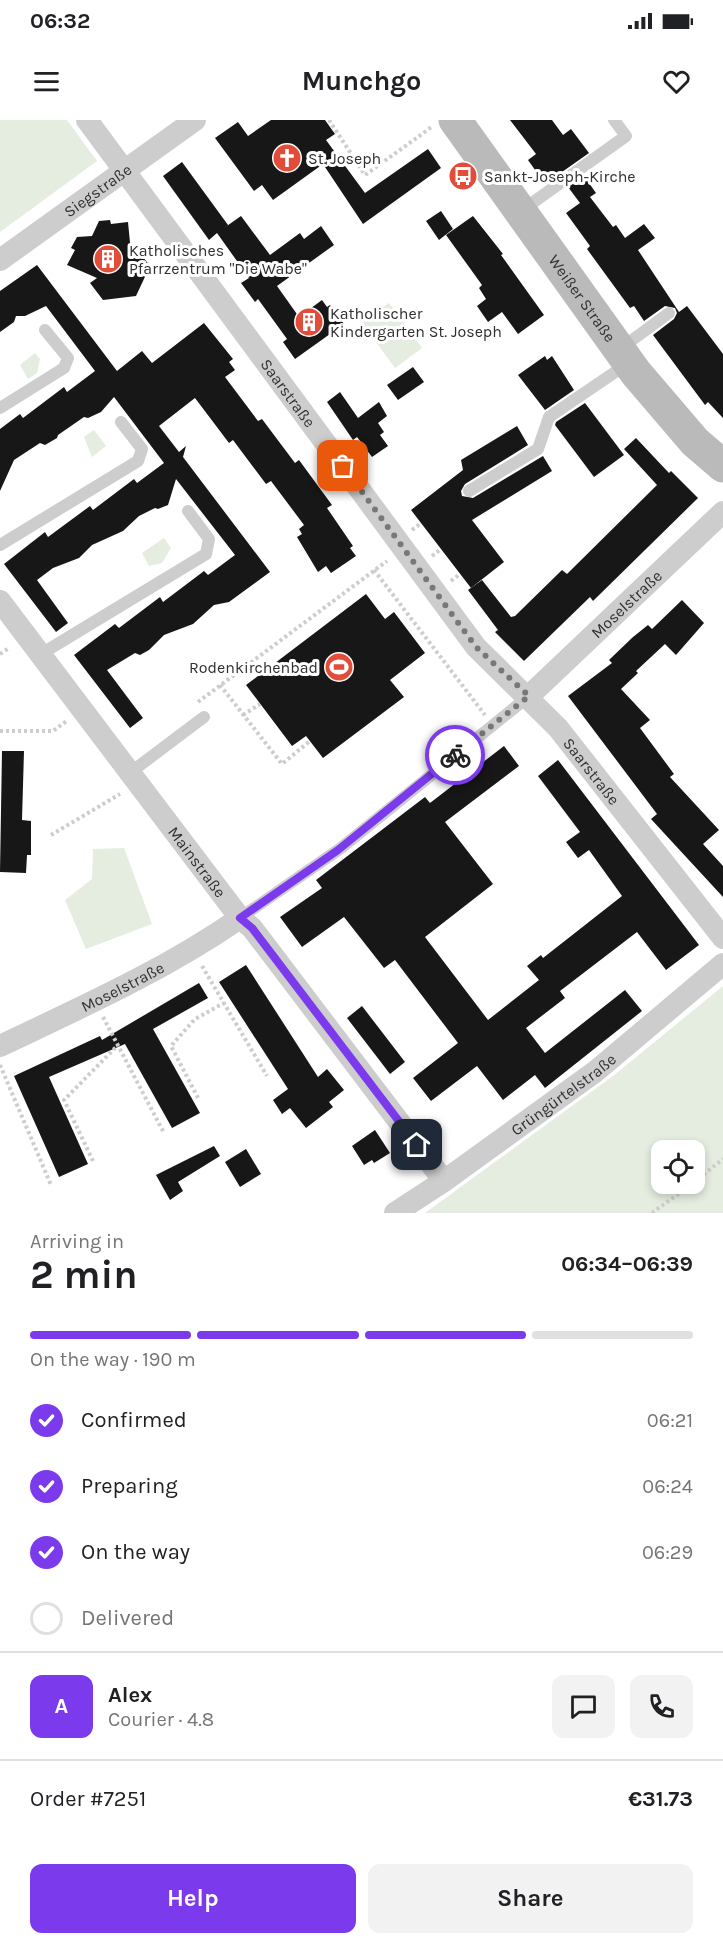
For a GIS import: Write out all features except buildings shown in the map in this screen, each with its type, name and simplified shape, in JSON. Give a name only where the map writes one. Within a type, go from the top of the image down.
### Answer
[{"type":"street","name":"Saarstraße","points":[[87,120],[476,647],[529,696],[558,728],[723,938]]},
{"type":"street","name":"Siegstraße","points":[[0,260],[195,120]]},
{"type":"street","name":"Weißer Straße","points":[[455,120],[624,356],[695,442],[723,466]]},
{"type":"street","name":"Moselstraße","points":[[529,696],[723,512]]},
{"type":"street","name":"Mainstraße","points":[[0,601],[240,918],[252,928],[444,1181]]},
{"type":"street","name":"Moselstraße","points":[[2,1039],[95,1002],[193,950],[240,918]]},
{"type":"street","name":"Grüngürtelstraße","points":[[395,1213],[444,1181],[596,1071],[723,964]]},
{"type":"lane","points":[[520,212],[626,136],[614,120]]},
{"type":"lane","points":[[469,491],[537,449],[549,417],[624,356],[669,313]]},
{"type":"lane","points":[[0,408],[64,368],[68,358],[45,330]]},
{"type":"lane","points":[[0,545],[138,460],[142,449],[121,422]]},
{"type":"lane","points":[[41,654],[206,554],[209,539],[188,512]]},
{"type":"lane","points":[[240,918],[341,848],[529,696]]},
{"type":"lane","points":[[134,777],[204,717]]},
{"type":"path","points":[[329,120],[364,175],[441,120]]},
{"type":"path","points":[[191,707],[403,549]]},
{"type":"path","points":[[374,570],[493,725]]},
{"type":"path","points":[[220,685],[282,764],[310,741]]},
{"type":"path","points":[[243,715],[260,704]]},
{"type":"path","points":[[0,730],[53,731],[83,709]]},
{"type":"path","points":[[51,836],[134,777]]},
{"type":"path","points":[[193,950],[267,1076]]},
{"type":"path","points":[[95,1002],[164,1133]]},
{"type":"path","points":[[198,1098],[171,1046],[195,1019],[224,1003]]},
{"type":"path","points":[[93,1161],[64,1100],[118,1046]]},
{"type":"path","points":[[0,1065],[51,1185]]},
{"type":"path","points":[[705,1173],[723,1159]]},
{"type":"path","points":[[651,1213],[678,1194]]},
{"type":"shaded area","points":[[0,120],[67,120],[97,161],[0,232]]},
{"type":"shaded area","points":[[389,303],[422,348],[395,368],[362,323]]},
{"type":"shaded area","points":[[35,353],[40,359],[37,373],[28,379],[20,365]]},
{"type":"shaded area","points":[[94,430],[106,446],[92,457],[84,437]]},
{"type":"shaded area","points":[[164,538],[171,548],[162,563],[149,566],[142,553]]},
{"type":"shaded area","points":[[124,848],[152,924],[86,949],[65,900],[92,879],[93,849]]},
{"type":"shaded area","points":[[723,986],[723,1213],[425,1213],[613,1076]]},
{"type":"way so far","points":[[343,466],[476,647],[529,696],[455,755]]},
{"type":"place","name":"St. Joseph","points":[[287,158]]},
{"type":"place","name":"Sankt-Joseph-Kirche","points":[[463,176]]},
{"type":"place","name":"Katholisches Pfarrzentrum \"Die Wabe\"","points":[[108,259]]},
{"type":"place","name":"Katholischer Kindergarten St. Joseph","points":[[309,322]]},
{"type":"place","name":"Rodenkirchenbad","points":[[339,667]]},
{"type":"route","points":[[417,1145],[252,928],[240,918],[338,850],[455,755]]}]
